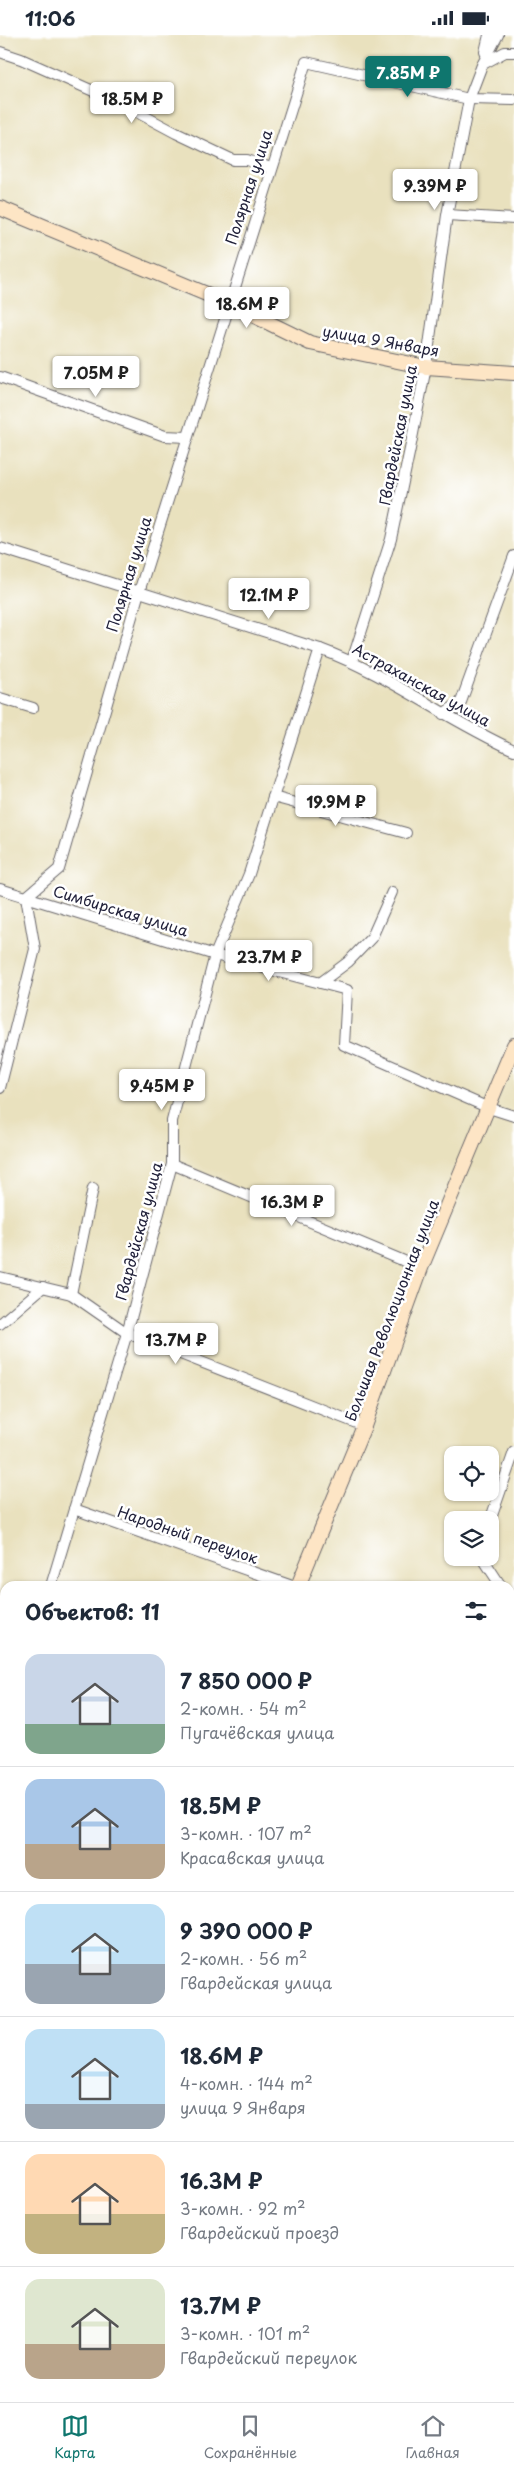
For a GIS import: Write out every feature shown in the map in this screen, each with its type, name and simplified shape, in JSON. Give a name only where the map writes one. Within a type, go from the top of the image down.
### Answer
[{"type":"street","points":[[482,65],[489,35]]},
{"type":"street","points":[[482,65],[498,35]]},
{"type":"street","points":[[0,52],[21,59],[118,102],[176,133],[233,160],[247,160],[271,168]]},
{"type":"street","points":[[482,65],[505,52],[514,52]]},
{"type":"street","name":"Полярная улица","points":[[26,897],[59,869],[139,592],[228,303],[306,62],[469,99]]},
{"type":"street","name":"Гвардейская улица","points":[[352,661],[391,539],[426,367],[447,215],[469,99],[482,65]]},
{"type":"street","points":[[469,99],[514,100]]},
{"type":"street","name":"улица 9 Января","points":[[0,209],[228,303],[310,343],[426,367],[514,373]]},
{"type":"street","points":[[447,215],[514,219]]},
{"type":"street","points":[[0,377],[165,435],[187,437]]},
{"type":"street","name":"Астраханская улица","points":[[0,548],[320,649],[352,661],[475,732],[514,749]]},
{"type":"street","points":[[443,714],[461,702],[514,555]]},
{"type":"street","name":"Гвардейская улица","points":[[52,1581],[127,1333],[172,1164],[172,1121],[215,955],[249,874],[320,649]]},
{"type":"street","points":[[0,698],[33,708]]},
{"type":"street","points":[[273,797],[406,833]]},
{"type":"street","name":"Симбирская улица","points":[[0,889],[215,955],[347,990],[344,1045],[489,1108]]},
{"type":"street","points":[[320,983],[348,962],[372,937],[392,892]]},
{"type":"street","points":[[0,1088],[35,949],[26,897]]},
{"type":"street","name":"Большая Революционная улица","points":[[300,1581],[364,1426],[422,1268],[514,1045]]},
{"type":"street","points":[[489,1108],[514,1116]]},
{"type":"street","points":[[172,1164],[422,1268]]},
{"type":"street","points":[[70,1294],[94,1188]]},
{"type":"street","points":[[0,1277],[70,1294],[127,1333],[364,1426]]},
{"type":"street","points":[[0,1324],[43,1287]]},
{"type":"street","points":[[493,1511],[514,1451]]},
{"type":"street","name":"Народный переулок","points":[[74,1509],[278,1581]]},
{"type":"street","points":[[488,1566],[497,1581]]}]
